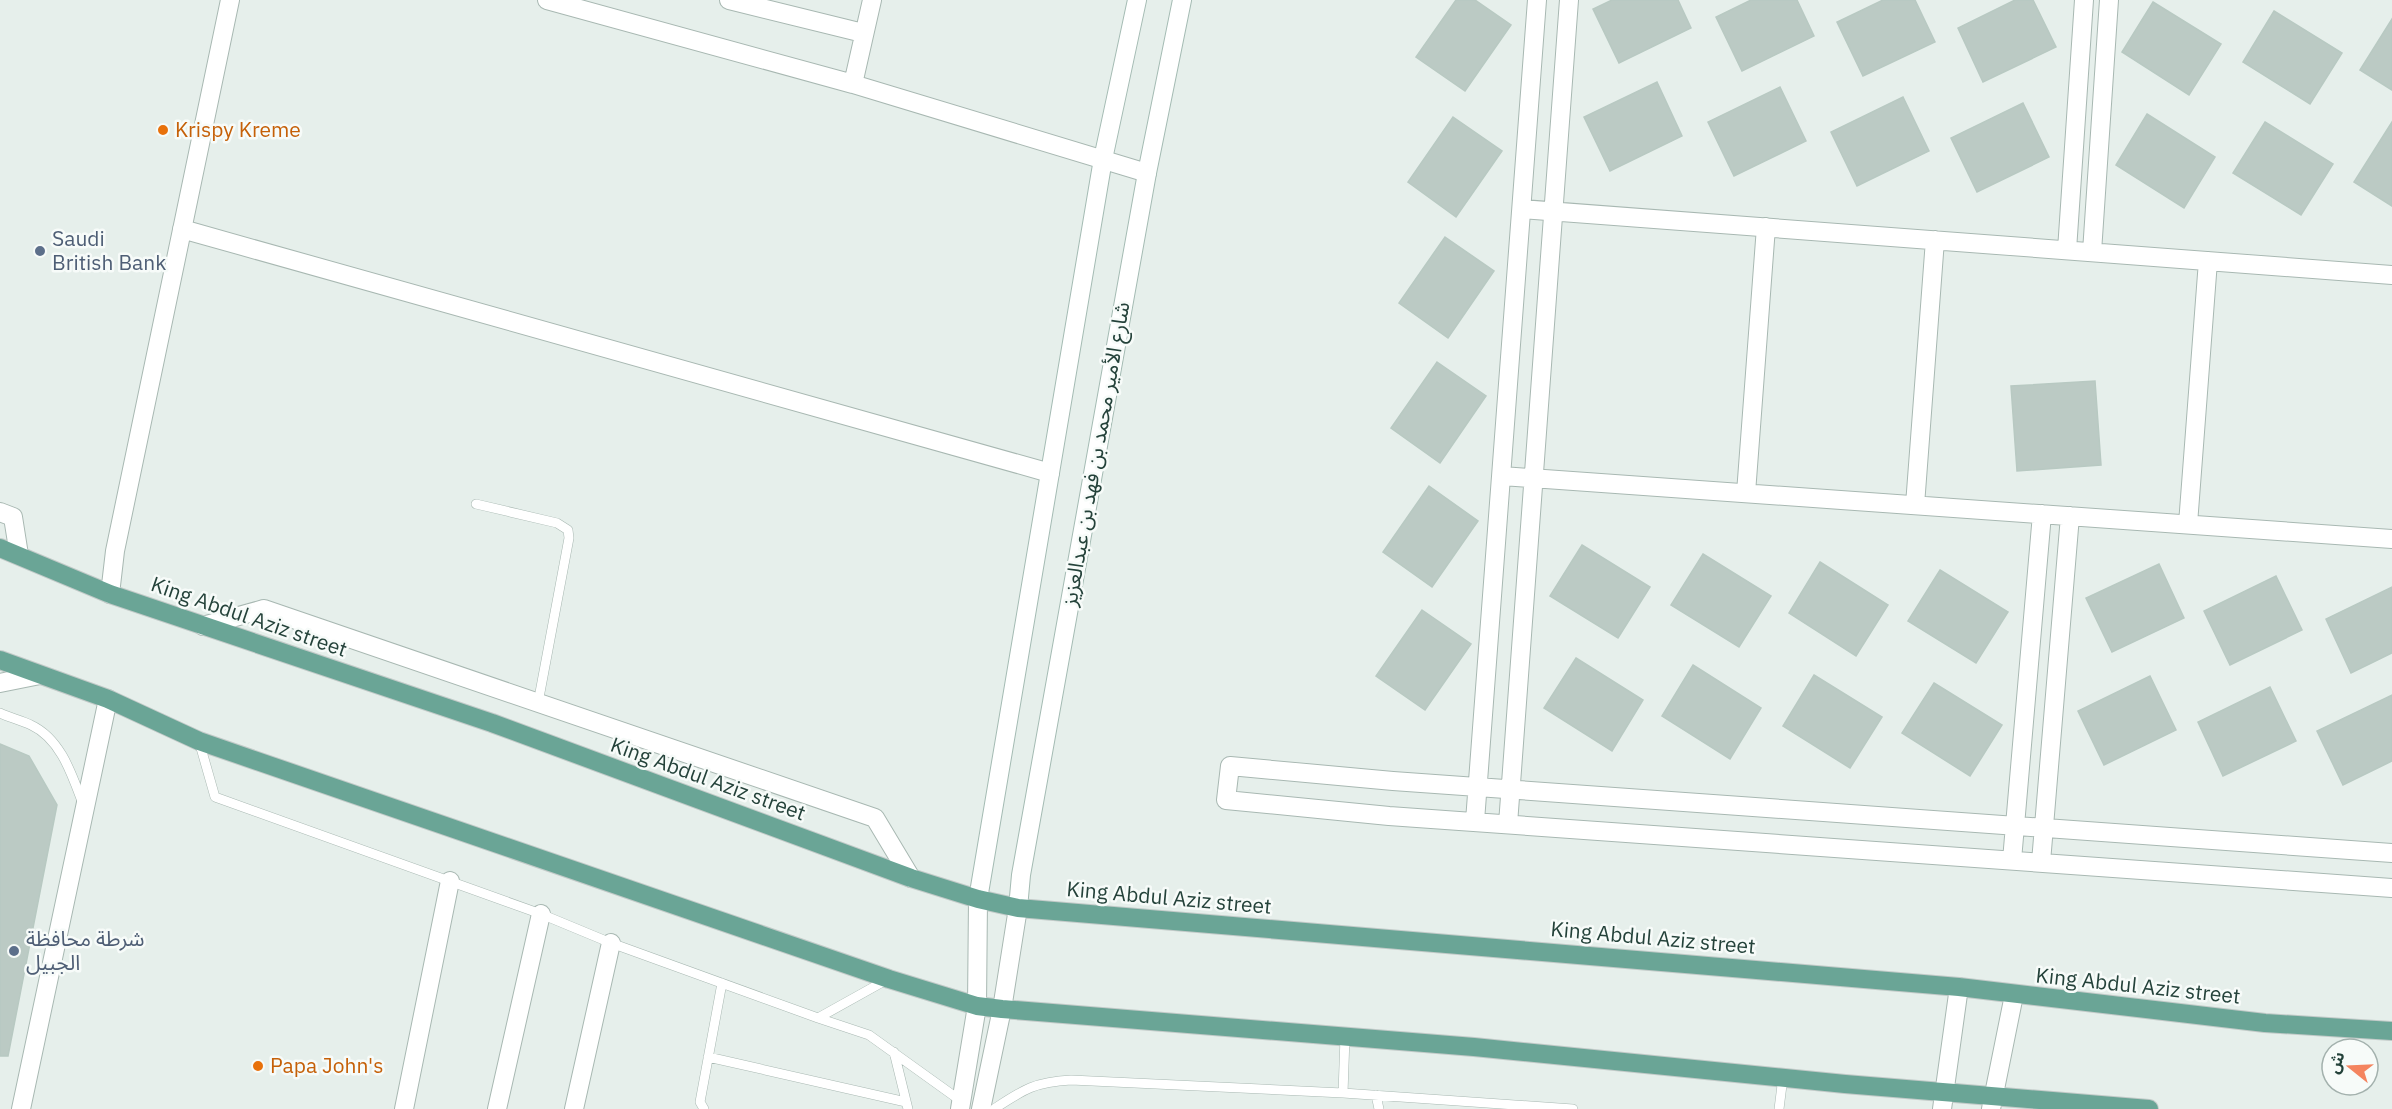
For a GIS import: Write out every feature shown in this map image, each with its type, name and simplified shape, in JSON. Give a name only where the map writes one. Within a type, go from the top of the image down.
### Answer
[{"type":"main road","name":"King Abdul Aziz street","points":[[0,548],[110,594],[492,723],[911,878],[978,899],[1018,908],[1959,987],[2265,1023],[2392,1031]]},
{"type":"main road","points":[[0,660],[108,699],[199,741],[889,979],[978,1006],[1346,1036],[1783,1077],[1943,1101],[2149,1109]]},
{"type":"street","points":[[110,594],[115,551],[230,0]]},
{"type":"street","points":[[547,0],[852,84],[1147,173]]},
{"type":"street","points":[[729,0],[863,33]]},
{"type":"street","points":[[852,84],[872,0]]},
{"type":"street","name":"شارع الأمير محمد بن فهد بن عبدالعزيز","points":[[961,1105],[978,1006],[978,899],[1102,159],[1137,0]]},
{"type":"street","name":"شارع الأمير محمد بن فهد بن عبدالعزيز","points":[[981,1109],[1002,1009],[1021,875],[1147,173],[1182,0]]},
{"type":"street","points":[[1476,822],[1537,0]]},
{"type":"street","points":[[1508,824],[1569,0]]},
{"type":"street","points":[[2067,250],[2084,0]]},
{"type":"street","points":[[2092,252],[2109,0]]},
{"type":"street","points":[[1522,208],[2392,275]]},
{"type":"street","points":[[1746,493],[1766,227]]},
{"type":"street","points":[[182,230],[1050,473]]},
{"type":"street","points":[[1916,505],[1935,240]]},
{"type":"street","points":[[2188,524],[2208,261]]},
{"type":"street","points":[[1502,476],[2392,539]]},
{"type":"street","points":[[0,512],[13,518],[19,555]]},
{"type":"street","points":[[2012,860],[2042,514]]},
{"type":"street","points":[[2041,862],[2070,516]]},
{"type":"street","points":[[203,626],[264,609],[875,819],[911,878]]},
{"type":"street","points":[[0,683],[40,675]]},
{"type":"street","points":[[21,1109],[108,699]]},
{"type":"street","points":[[2392,853],[1479,787],[1230,766],[1226,800],[1476,822],[2392,888]]},
{"type":"street","points":[[404,1109],[450,881]]},
{"type":"street","points":[[497,1109],[541,914]]},
{"type":"street","points":[[574,1109],[611,943]]},
{"type":"street","points":[[1943,1101],[1959,987]]},
{"type":"street","points":[[1992,1103],[2014,995]]},
{"type":"lane","points":[[476,504],[557,523],[568,530],[538,703]]},
{"type":"lane","points":[[0,713],[33,726],[58,749],[68,766],[85,809]]},
{"type":"lane","points":[[199,741],[215,797],[541,914],[611,943],[857,1030],[894,1052],[961,1105]]},
{"type":"lane","points":[[818,1018],[889,979]]},
{"type":"lane","points":[[704,1109],[700,1102],[722,983]]},
{"type":"lane","points":[[1343,1093],[1346,1036]]},
{"type":"lane","points":[[708,1057],[907,1105],[894,1052]]},
{"type":"lane","points":[[1779,1109],[1783,1077]]},
{"type":"lane","points":[[994,1109],[1028,1086],[1048,1081],[1071,1080],[1343,1093],[1574,1109]]},
{"type":"lane","points":[[1376,1095],[1379,1109]]},
{"type":"building","points":[[1456,0],[1475,0],[1511,25],[1465,91],[1416,57]]},
{"type":"building","points":[[1612,0],[1678,0],[1691,28],[1619,63],[1593,9]]},
{"type":"building","points":[[1751,0],[1797,0],[1814,36],[1742,71],[1716,17]]},
{"type":"building","points":[[1883,0],[1915,0],[1935,42],[1863,76],[1837,22]]},
{"type":"building","points":[[2015,0],[2033,0],[2056,47],[1983,82],[1958,28]]},
{"type":"building","points":[[2153,2],[2221,44],[2189,95],[2122,52]]},
{"type":"building","points":[[2274,11],[2342,53],[2310,104],[2243,62]]},
{"type":"building","points":[[2392,19],[2392,90],[2360,70]]},
{"type":"building","points":[[1657,82],[1682,136],[1610,171],[1584,117]]},
{"type":"building","points":[[1780,87],[1806,141],[1734,176],[1708,122]]},
{"type":"building","points":[[1903,97],[1929,151],[1857,186],[1831,132]]},
{"type":"building","points":[[2023,103],[2049,157],[1977,192],[1951,138]]},
{"type":"building","points":[[2147,114],[2215,157],[2184,208],[2116,165]]},
{"type":"building","points":[[1453,117],[1502,151],[1456,217],[1408,182]]},
{"type":"building","points":[[2265,122],[2333,164],[2301,215],[2233,173]]},
{"type":"building","points":[[2392,122],[2392,206],[2354,182]]},
{"type":"building","points":[[1445,237],[1494,271],[1448,338],[1399,303]]},
{"type":"building","points":[[1437,362],[1486,396],[1440,463],[1391,428]]},
{"type":"building","points":[[2095,381],[2101,465],[2017,471],[2011,386]]},
{"type":"building","points":[[1429,486],[1478,521],[1432,587],[1383,552]]},
{"type":"building","points":[[1582,545],[1650,587],[1618,638],[1550,596]]},
{"type":"building","points":[[1703,554],[1771,596],[1739,647],[1671,605]]},
{"type":"building","points":[[1820,562],[1888,605],[1856,656],[1789,613]]},
{"type":"building","points":[[2159,564],[2184,618],[2112,652],[2086,598]]},
{"type":"building","points":[[1940,570],[2008,612],[1976,663],[1908,621]]},
{"type":"building","points":[[2276,576],[2302,630],[2230,665],[2204,611]]},
{"type":"building","points":[[2392,587],[2392,653],[2351,673],[2326,619]]},
{"type":"building","points":[[1422,610],[1471,644],[1425,710],[1376,676]]},
{"type":"building","points":[[1576,658],[1643,700],[1612,751],[1544,708]]},
{"type":"building","points":[[1693,665],[1761,708],[1730,759],[1662,716]]},
{"type":"building","points":[[1814,675],[1882,717],[1850,768],[1783,726]]},
{"type":"building","points":[[2150,676],[2176,730],[2104,765],[2078,711]]},
{"type":"building","points":[[1934,683],[2002,725],[1970,776],[1902,733]]},
{"type":"building","points":[[2270,687],[2296,741],[2223,776],[2198,722]]},
{"type":"building","points":[[2392,695],[2392,761],[2343,785],[2317,731]]},
{"type":"building","name":"شرطة محافظة الجبيل","points":[[0,744],[29,756],[57,805],[8,1056],[0,1056]]},
{"type":"place","name":"Krispy Kreme","points":[[163,130]]},
{"type":"place","name":"Saudi British Bank","points":[[40,251]]},
{"type":"place","name":"شرطة محافظة الجبيل","points":[[14,951]]},
{"type":"place","name":"Papa John's","points":[[258,1066]]}]
